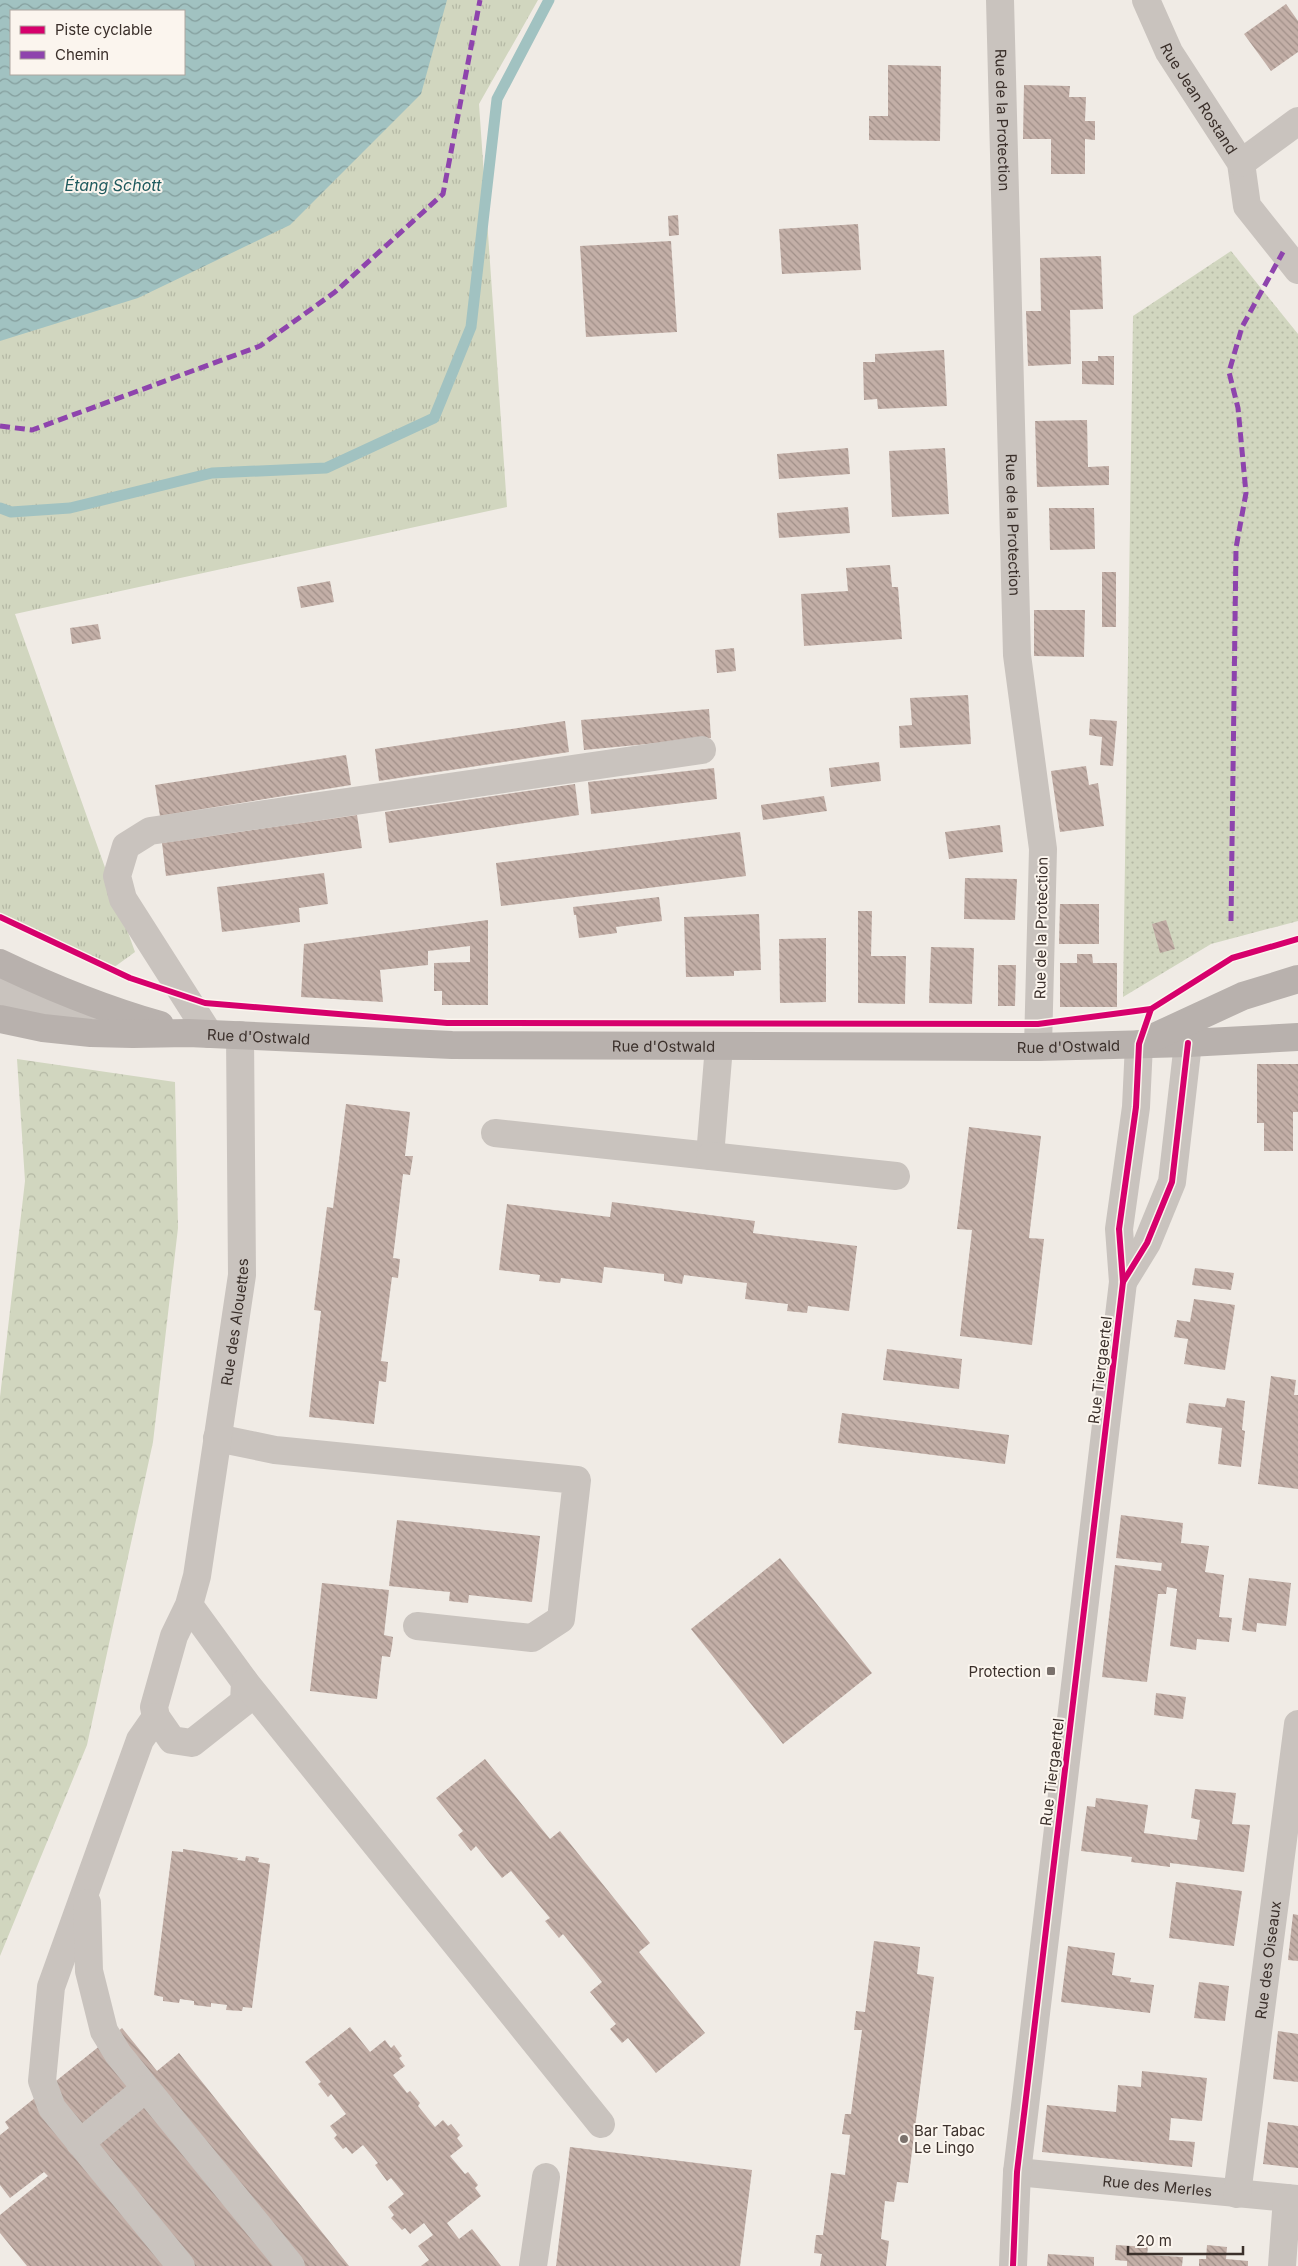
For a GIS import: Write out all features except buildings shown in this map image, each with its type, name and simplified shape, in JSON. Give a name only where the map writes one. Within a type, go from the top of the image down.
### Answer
[{"type":"main road","name":"Rue d'Ostwald","points":[[0,963],[55,990],[112,1012],[199,1033]]},
{"type":"main road","name":"Rue d'Ostwald","points":[[1139,1044],[1243,996],[1298,979]]},
{"type":"main road","name":"Rue d'Ostwald","points":[[0,1019],[43,1028],[91,1033],[199,1033],[452,1045],[1038,1047],[1188,1043],[1298,1037]]},
{"type":"street","name":"Rue de la Protection","points":[[1000,0],[1017,655],[1043,849],[1038,1047]]},
{"type":"street","name":"Rue Jean Rostand","points":[[1146,0],[1168,52],[1242,162],[1247,206],[1298,270]]},
{"type":"street","points":[[1242,162],[1298,121]]},
{"type":"street","points":[[199,1033],[123,899],[117,876],[126,846],[150,831],[702,750]]},
{"type":"street","points":[[0,990],[51,1010],[112,1012]]},
{"type":"street","name":"Rue des Alouettes","points":[[156,1717],[154,1707],[171,1645],[189,1605],[197,1576],[242,1275],[240,1035]]},
{"type":"street","name":"Rue Tiergaertel","points":[[1123,1282],[1147,1243],[1172,1182],[1188,1043]]},
{"type":"street","name":"Rue Tiergaertel","points":[[1012,2266],[1017,2172],[1123,1282],[1119,1229],[1136,1107],[1139,1044]]},
{"type":"street","points":[[710,1156],[719,1046]]},
{"type":"street","points":[[495,1133],[896,1176]]},
{"type":"street","points":[[217,1438],[275,1450],[578,1480],[561,1618],[532,1638],[417,1626]]},
{"type":"street","points":[[189,1605],[245,1682],[601,2124]]},
{"type":"street","points":[[181,2266],[52,2108],[42,2081],[51,1986],[140,1740],[156,1717],[172,1740],[192,1743],[244,1702],[245,1682]]},
{"type":"street","name":"Rue des Oiseaux","points":[[1237,2194],[1298,1724]]},
{"type":"street","points":[[86,1889],[89,1970],[104,2031],[118,2054],[145,2089],[291,2266]]},
{"type":"street","points":[[80,2142],[145,2089]]},
{"type":"street","name":"Rue des Merles","points":[[1017,2172],[1292,2198]]},
{"type":"street","points":[[533,2266],[546,2178]]},
{"type":"street","points":[[1282,2266],[1292,2198]]},
{"type":"green space","points":[[0,0],[538,0],[479,104],[507,507],[15,614],[135,952],[113,968],[0,916]]},
{"type":"green space","points":[[1231,251],[1298,334],[1298,921],[1211,944],[1123,997],[1133,316]]},
{"type":"green space","points":[[17,1059],[175,1082],[178,1228],[153,1442],[87,1745],[0,1956],[0,1397],[25,1181]]},
{"type":"water","name":"Étang Schott","points":[[0,0],[447,0],[421,94],[290,225],[138,298],[0,341]]},
{"type":"waterway","points":[[0,508],[11,512],[70,508],[212,473],[326,468],[434,418],[471,327],[497,99],[549,0]]},
{"type":"marked path","points":[[0,426],[32,430],[260,346],[335,292],[443,194],[480,0]]},
{"type":"marked path","points":[[1231,921],[1236,548],[1246,493],[1238,408],[1229,372],[1242,327],[1283,252]]},
{"type":"cycle path","points":[[0,917],[130,978],[205,1003],[447,1023],[1038,1024],[1151,1009],[1232,958],[1298,939]]},
{"type":"cycle path","points":[[1013,2266],[1017,2172],[1123,1282],[1119,1229],[1136,1107],[1139,1044],[1151,1009]]},
{"type":"cycle path","points":[[1123,1282],[1147,1243],[1172,1182],[1188,1043]]},
{"type":"place","name":"Protection","points":[[1051,1671]]},
{"type":"place","name":"Bar Tabac Le Lingo","points":[[904,2139]]}]
